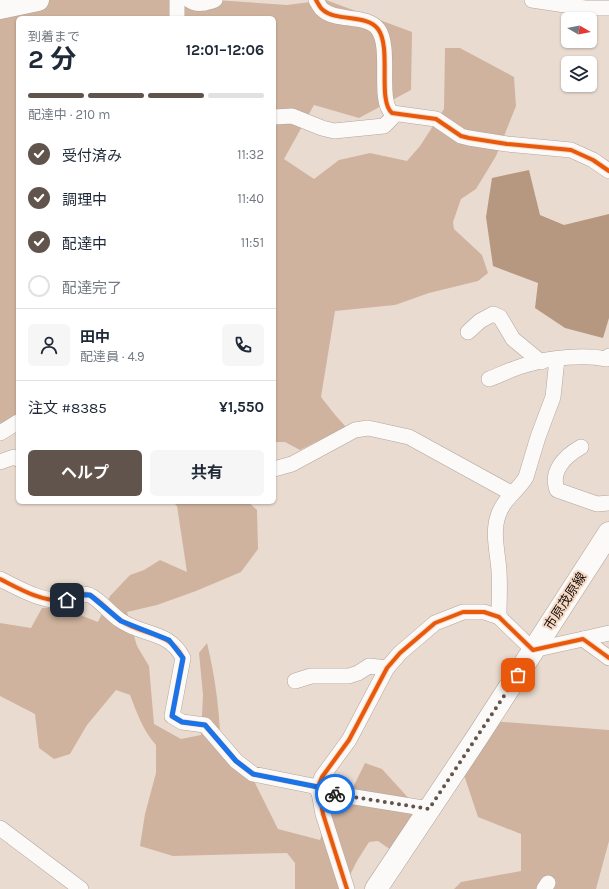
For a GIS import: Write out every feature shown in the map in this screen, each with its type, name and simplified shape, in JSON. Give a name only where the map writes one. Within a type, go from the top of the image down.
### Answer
[{"type":"main road","points":[[0,8],[38,0]]},
{"type":"main road","name":"市原茂原線","points":[[376,889],[609,533]]},
{"type":"street","points":[[177,0],[177,16]]},
{"type":"street","points":[[189,0],[193,3],[204,4],[215,0]]},
{"type":"street","points":[[276,118],[292,116],[322,128],[334,131],[384,126],[392,118],[392,112],[389,110],[386,99],[384,48],[378,28],[369,22],[335,15],[323,10],[316,0]]},
{"type":"street","points":[[532,0],[585,8],[609,8]]},
{"type":"street","points":[[392,112],[436,119],[461,136],[469,138],[507,144],[571,150],[593,160],[609,171]]},
{"type":"street","points":[[468,332],[486,316],[493,314],[500,318],[514,339],[541,362]]},
{"type":"street","points":[[489,379],[530,364],[557,359],[596,357],[606,359],[609,356]]},
{"type":"street","points":[[499,617],[499,571],[495,527],[498,516],[505,502],[526,477],[538,437],[553,397],[557,359]]},
{"type":"street","points":[[0,433],[16,423]]},
{"type":"street","points":[[276,468],[292,464],[355,430],[368,428],[409,437],[511,493]]},
{"type":"street","points":[[580,447],[569,454],[557,470],[555,485],[557,490],[597,504],[609,503]]},
{"type":"street","points":[[0,462],[14,457],[16,458]]},
{"type":"street","points":[[0,579],[23,591],[48,600],[67,600],[80,595],[90,595],[121,621],[169,640],[183,658],[172,716],[182,722],[205,725],[236,761],[253,774],[318,789],[429,809]]},
{"type":"street","points":[[347,889],[323,814],[318,789],[322,777],[349,740],[387,668],[400,653],[435,623],[463,612],[484,612],[499,617],[533,650],[574,639],[582,639],[609,633]]},
{"type":"street","points":[[582,639],[609,658]]},
{"type":"street","points":[[295,681],[311,676],[349,676],[358,673],[369,666],[387,668]]},
{"type":"street","points":[[0,828],[81,889]]},
{"type":"shaded area","points":[[0,0],[215,0],[287,5],[326,0],[412,32],[411,90],[359,118],[314,105],[284,159],[314,179],[339,160],[370,153],[407,161],[420,146],[444,109],[445,48],[460,48],[514,77],[516,106],[496,156],[476,189],[461,199],[453,222],[454,229],[482,255],[488,273],[478,281],[429,293],[395,305],[335,311],[321,397],[346,427],[300,450],[285,442],[276,442],[276,16],[16,16],[16,418],[0,423]]},
{"type":"shaded area","points":[[529,170],[540,215],[564,225],[609,214],[609,318],[603,338],[565,328],[535,308],[538,283],[493,266],[486,217],[492,178]]},
{"type":"shaded area","points":[[175,504],[250,504],[257,510],[258,549],[241,572],[196,591],[157,605],[127,612],[137,646],[149,666],[154,724],[181,739],[201,735],[203,695],[199,653],[207,643],[217,698],[221,754],[254,781],[278,829],[320,840],[331,807],[344,806],[365,763],[382,769],[413,803],[412,819],[394,852],[378,841],[369,842],[357,861],[343,889],[295,889],[295,863],[287,853],[173,856],[140,846],[145,814],[156,773],[156,745],[151,740],[144,728],[130,695],[116,690],[87,725],[70,754],[54,759],[39,748],[35,714],[0,696],[0,623],[31,628],[42,608],[69,607],[80,615],[98,622],[110,596],[130,575],[144,570],[160,560],[187,572],[177,506]]},
{"type":"shaded area","points":[[477,720],[609,730],[609,841],[596,889],[454,889],[461,882],[521,871],[521,834],[478,817],[463,772]]},
{"type":"cycle path","points":[[316,0],[320,7],[329,14],[367,21],[378,29],[384,48],[385,97],[392,113],[436,119],[461,136],[469,138],[507,144],[571,150],[593,160],[609,171]]},
{"type":"cycle path","points":[[0,579],[24,591],[49,599],[66,600],[83,594],[92,596],[117,618],[128,625],[154,634],[170,642],[183,658],[172,716],[182,722],[205,725],[236,761],[253,774],[318,787]]},
{"type":"cycle path","points":[[347,889],[323,814],[318,787],[322,777],[349,740],[387,668],[400,653],[435,623],[463,612],[484,612],[499,617],[533,650],[583,639],[609,658]]},
{"type":"way so far","points":[[335,794],[429,809],[518,675]]},
{"type":"route","points":[[67,600],[80,595],[90,595],[121,621],[169,640],[183,658],[172,716],[182,722],[205,725],[236,761],[253,774],[318,787],[318,791],[335,794]]}]
